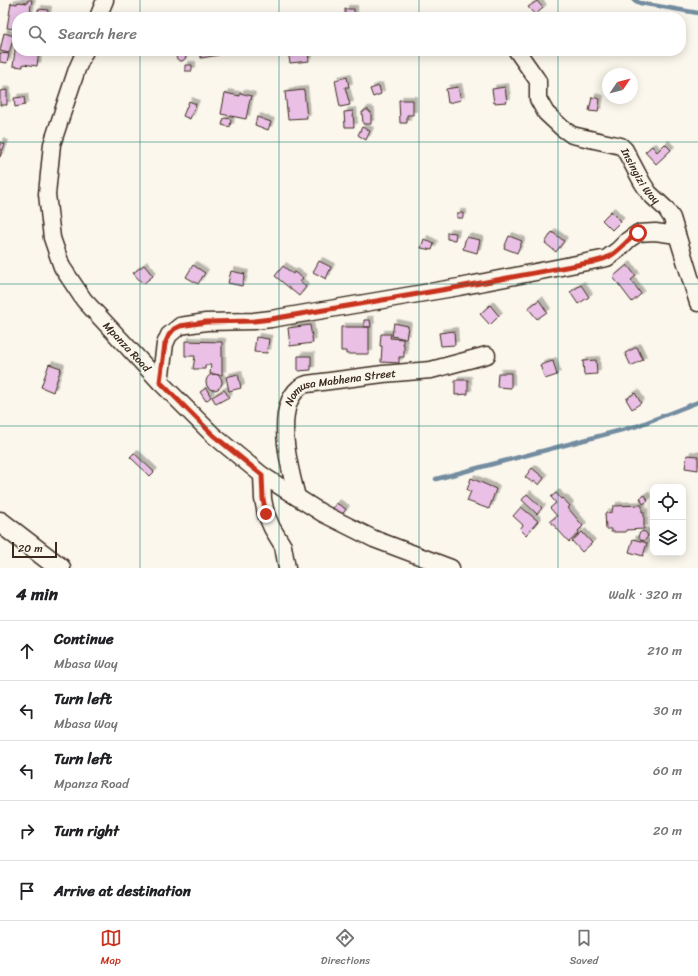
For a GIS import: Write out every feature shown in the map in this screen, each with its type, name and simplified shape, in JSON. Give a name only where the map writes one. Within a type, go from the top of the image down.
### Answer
[{"type":"street","points":[[100,12],[105,0]]},
{"type":"street","name":"Mpanza Road","points":[[83,56],[52,144],[47,194],[52,238],[62,267],[84,300],[160,382],[213,435],[262,475],[322,513],[374,539],[451,568]]},
{"type":"street","name":"Insingizi Way","points":[[521,56],[538,81],[538,98],[546,113],[562,128],[572,135],[618,144],[625,150],[649,194],[669,213],[698,304]]},
{"type":"street","points":[[160,382],[165,344],[169,335],[174,329],[180,326],[206,322],[254,321],[459,287],[607,258],[638,233],[655,232],[677,235]]},
{"type":"street","name":"Nomusa Mabhena Street","points":[[297,497],[289,465],[285,428],[286,411],[292,396],[299,388],[307,384],[383,374],[431,370],[487,355]]},
{"type":"street","points":[[262,475],[263,499],[266,514],[272,528],[283,546],[287,568]]},
{"type":"street","points":[[0,522],[60,568]]},
{"type":"building","points":[[28,0],[32,0],[30,12],[12,12],[12,28],[7,28],[11,3],[27,3]]},
{"type":"building","points":[[537,1],[543,8],[538,12],[532,12],[528,7]]},
{"type":"building","points":[[38,9],[48,10],[48,12],[38,12]]},
{"type":"building","points":[[345,9],[354,9],[354,12],[345,12]]},
{"type":"building","points":[[4,33],[12,35],[12,43],[9,53],[0,51]]},
{"type":"building","points":[[0,53],[9,54],[7,63],[0,62]]},
{"type":"building","points":[[14,56],[38,56],[37,66],[23,64],[23,67],[13,66]]},
{"type":"building","points":[[176,56],[186,56],[183,61],[179,61]]},
{"type":"building","points":[[201,56],[213,56],[201,58]]},
{"type":"building","points":[[289,56],[308,56],[309,61],[290,63]]},
{"type":"building","points":[[185,65],[192,65],[192,71],[185,71]]},
{"type":"building","points":[[347,77],[349,87],[345,87],[350,105],[340,107],[335,80]]},
{"type":"building","points":[[379,86],[381,94],[373,97],[370,89]]},
{"type":"building","points":[[458,87],[461,100],[448,103],[446,89]]},
{"type":"building","points":[[505,87],[507,102],[494,103],[492,89]]},
{"type":"building","points":[[7,90],[7,105],[0,105],[0,91]]},
{"type":"building","points":[[304,90],[307,118],[288,119],[285,92]]},
{"type":"building","points":[[225,93],[240,96],[240,93],[252,96],[246,119],[221,114]]},
{"type":"building","points":[[24,97],[25,105],[15,107],[14,98]]},
{"type":"building","points":[[592,97],[600,99],[598,112],[589,111]]},
{"type":"building","points":[[399,100],[413,100],[413,115],[407,115],[407,123],[400,123]]},
{"type":"building","points":[[189,101],[196,104],[190,119],[183,116]]},
{"type":"building","points":[[364,110],[369,110],[369,112],[371,112],[371,124],[363,124],[362,112],[364,112]]},
{"type":"building","points":[[353,111],[354,127],[345,127],[344,112]]},
{"type":"building","points":[[257,117],[271,122],[268,130],[255,125]]},
{"type":"building","points":[[224,118],[231,119],[230,127],[222,125]]},
{"type":"building","points":[[362,127],[370,131],[366,140],[358,135]]},
{"type":"building","points":[[0,142],[5,144],[0,157]]},
{"type":"building","points":[[665,144],[671,150],[656,164],[645,152],[652,146],[657,152]]},
{"type":"building","points":[[611,211],[621,221],[612,230],[602,220]]},
{"type":"building","points":[[457,213],[463,213],[463,218],[457,218]]},
{"type":"building","points":[[447,232],[456,233],[455,240],[447,239]]},
{"type":"building","points":[[552,232],[564,241],[556,252],[545,243]]},
{"type":"building","points":[[509,236],[522,241],[517,253],[504,248]]},
{"type":"building","points":[[466,237],[480,240],[477,253],[463,249]]},
{"type":"building","points":[[424,239],[434,244],[432,250],[421,248]]},
{"type":"building","points":[[319,261],[331,267],[326,279],[313,272]]},
{"type":"building","points":[[144,265],[153,276],[143,284],[133,273]]},
{"type":"building","points":[[193,265],[205,273],[198,284],[186,277]]},
{"type":"building","points":[[627,265],[636,276],[631,280],[641,294],[632,302],[613,277]]},
{"type":"building","points":[[283,266],[293,274],[294,272],[303,278],[300,282],[306,287],[299,296],[275,276]]},
{"type":"building","points":[[231,271],[245,274],[242,286],[228,283]]},
{"type":"building","points":[[581,285],[589,297],[578,304],[570,292]]},
{"type":"building","points":[[539,300],[547,312],[537,319],[528,308]]},
{"type":"building","points":[[490,305],[499,316],[490,325],[480,314]]},
{"type":"building","points":[[364,320],[370,320],[371,327],[364,327]]},
{"type":"building","points":[[394,323],[408,326],[406,339],[392,336]]},
{"type":"building","points":[[310,325],[313,343],[290,346],[288,328]]},
{"type":"building","points":[[341,327],[369,327],[369,354],[346,354],[346,351],[341,351]]},
{"type":"building","points":[[454,331],[455,345],[441,346],[439,333]]},
{"type":"building","points":[[381,334],[391,334],[390,338],[403,339],[404,357],[399,357],[399,363],[381,362]]},
{"type":"building","points":[[256,337],[269,339],[267,353],[254,352]]},
{"type":"building","points":[[185,341],[222,342],[222,375],[210,374],[211,365],[205,365],[205,369],[193,369],[195,356],[185,356]]},
{"type":"building","points":[[637,347],[643,360],[631,366],[625,353]]},
{"type":"building","points":[[298,356],[311,356],[311,370],[298,371]]},
{"type":"building","points":[[596,360],[597,374],[584,375],[583,361]]},
{"type":"building","points":[[553,361],[557,375],[545,379],[540,365]]},
{"type":"building","points":[[49,364],[61,368],[53,392],[41,387]]},
{"type":"building","points":[[498,373],[511,373],[511,388],[497,387]]},
{"type":"building","points":[[214,374],[221,379],[222,382],[217,389],[214,390],[207,385],[206,382],[211,375]]},
{"type":"building","points":[[238,374],[241,388],[229,391],[226,377]]},
{"type":"building","points":[[455,380],[468,380],[468,394],[455,395]]},
{"type":"building","points":[[206,388],[211,397],[206,401],[200,392]]},
{"type":"building","points":[[224,390],[229,397],[216,404],[212,397]]},
{"type":"building","points":[[635,393],[641,403],[632,409],[626,399]]},
{"type":"building","points":[[134,453],[154,472],[150,476],[130,457]]},
{"type":"building","points":[[687,455],[698,456],[698,470],[685,468]]},
{"type":"building","points":[[532,468],[544,478],[539,485],[534,481],[533,483],[525,477]]},
{"type":"building","points":[[471,478],[496,489],[489,509],[467,501],[471,491],[467,490]]},
{"type":"building","points":[[556,493],[570,506],[568,508],[583,526],[578,531],[579,533],[569,542],[550,521],[557,516],[550,508],[556,503],[551,497]]},
{"type":"building","points":[[527,494],[542,508],[537,514],[522,500]]},
{"type":"building","points":[[645,495],[648,501],[643,504],[640,498]]},
{"type":"building","points":[[336,503],[346,509],[342,515],[333,509]]},
{"type":"building","points":[[642,505],[642,512],[644,512],[644,529],[626,530],[626,532],[611,532],[611,529],[606,529],[605,513],[612,512],[613,506]]},
{"type":"building","points":[[521,507],[538,521],[526,535],[520,529],[523,525],[513,516]]},
{"type":"building","points":[[643,531],[648,536],[643,541],[638,536]]},
{"type":"building","points":[[582,532],[592,543],[582,552],[572,541]]},
{"type":"building","points":[[633,539],[647,543],[643,556],[629,552]]},
{"type":"waterway","points":[[634,0],[640,3],[698,13]]},
{"type":"waterway","points":[[436,479],[637,426],[698,402]]},
{"type":"route","points":[[266,514],[263,499],[262,475],[213,435],[160,382],[165,344],[169,335],[174,329],[180,326],[206,322],[254,321],[271,319],[459,287],[593,262],[607,258],[638,233]]}]
